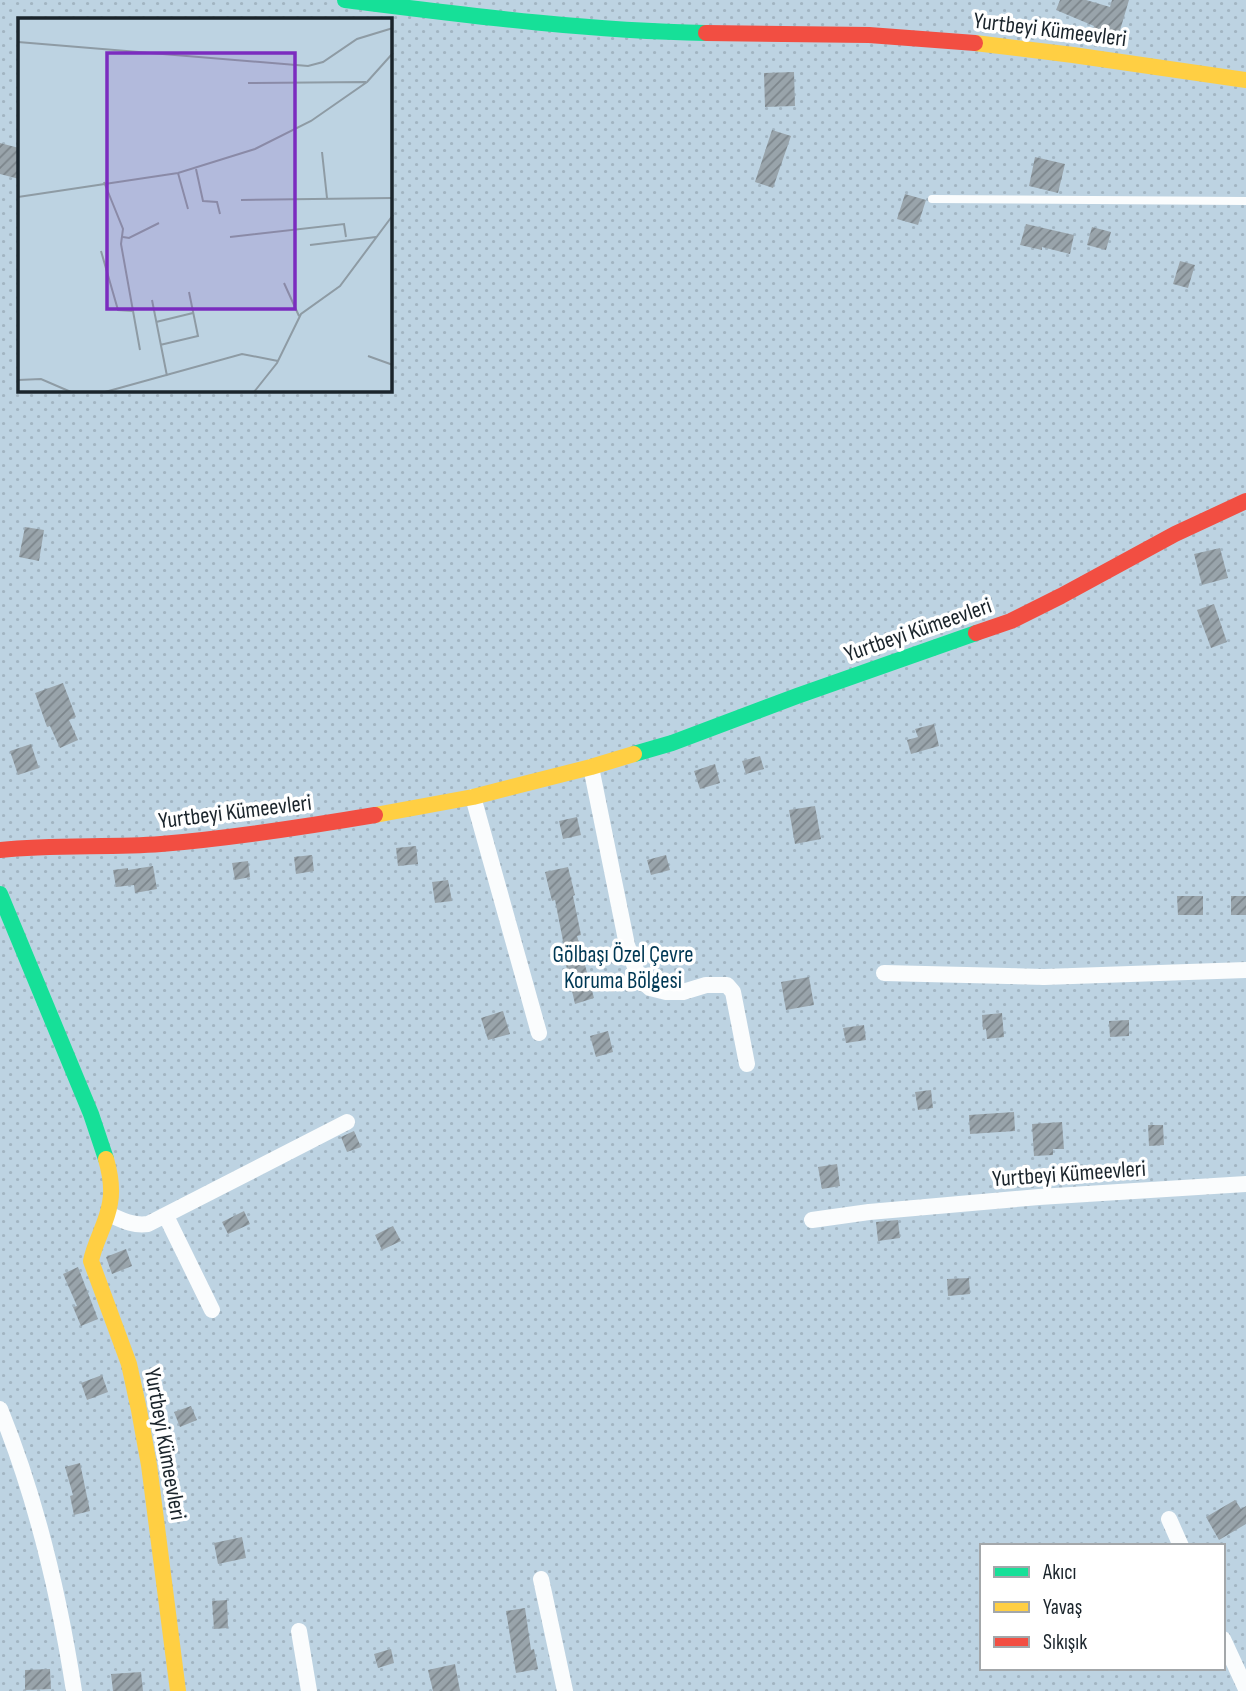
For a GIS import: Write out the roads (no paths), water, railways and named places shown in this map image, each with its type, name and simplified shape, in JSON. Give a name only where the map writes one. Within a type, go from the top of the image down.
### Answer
[{"type":"street","name":"Yurtbeyi Kümeevleri","points":[[345,0],[611,30],[826,33],[901,37],[977,44],[1246,80]]},
{"type":"street","name":"Yurtbeyi Kümeevleri","points":[[0,850],[33,845],[135,846],[295,829],[473,797],[591,767],[672,743],[1011,621],[1183,529],[1246,501]]},
{"type":"street","points":[[591,767],[627,945],[639,978],[650,988],[666,992],[683,992],[706,985],[727,985],[733,992],[747,1064]]},
{"type":"street","points":[[473,797],[539,1033]]},
{"type":"street","name":"Yurtbeyi Kümeevleri","points":[[0,894],[93,1122],[108,1166],[111,1197],[108,1214],[97,1235],[92,1261],[129,1364],[139,1410],[149,1465],[178,1691]]},
{"type":"street","points":[[884,973],[1044,977],[1246,970]]},
{"type":"street","points":[[108,1214],[128,1224],[148,1224],[347,1122]]},
{"type":"street","name":"Yurtbeyi Kümeevleri","points":[[812,1220],[869,1212],[1039,1197],[1246,1184]]},
{"type":"street","points":[[166,1216],[212,1310]]},
{"type":"street","points":[[0,1409],[27,1481],[46,1549],[59,1604],[74,1691]]},
{"type":"street","points":[[1169,1518],[1180,1544]]},
{"type":"street","points":[[541,1578],[565,1691]]},
{"type":"street","points":[[299,1631],[309,1691]]},
{"type":"street","points":[[1225,1643],[1246,1689]]},
{"type":"lane","points":[[932,200],[1246,201]]},
{"type":"park label","name":"Gölbaşı Özel Çevre Koruma Bölgesi","points":[[623,968]]}]
